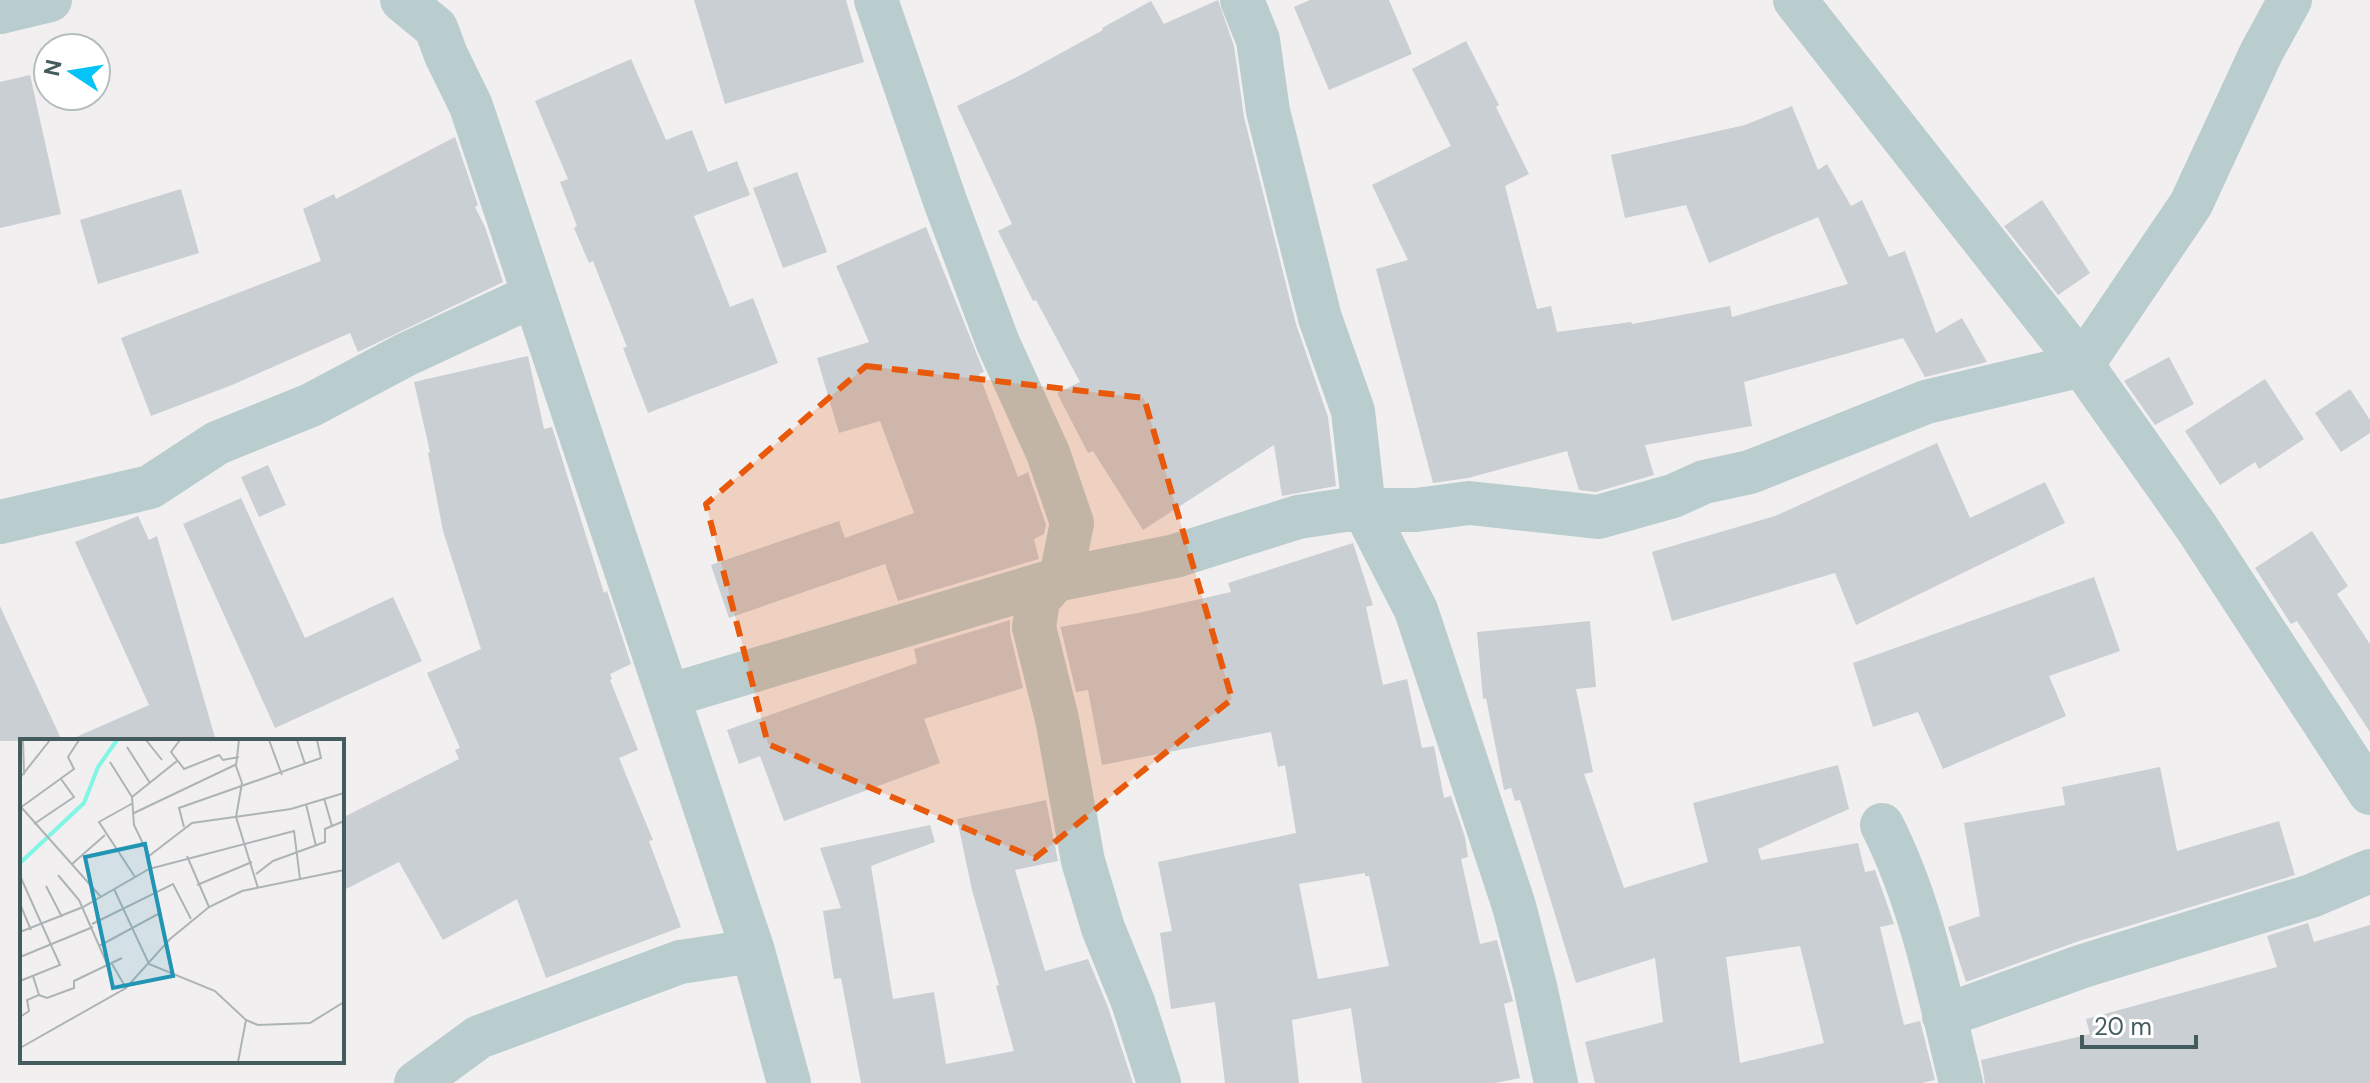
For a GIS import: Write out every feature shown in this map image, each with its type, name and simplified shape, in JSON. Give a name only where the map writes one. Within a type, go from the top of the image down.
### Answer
[{"type":"street","points":[[0,12],[50,0]]},
{"type":"street","points":[[402,0],[435,14],[446,55],[471,106],[753,951],[789,1083]]},
{"type":"street","points":[[876,0],[950,215],[998,343],[1048,453],[1072,523],[1062,572],[1038,600],[1034,627],[1057,719],[1083,861],[1103,928],[1133,1002],[1159,1083]]},
{"type":"street","points":[[1242,0],[1258,40],[1268,111],[1320,318],[1353,411],[1364,509],[1416,610],[1425,636],[1514,906],[1556,1083]]},
{"type":"street","points":[[1795,0],[2082,365],[2197,528],[2370,793]]},
{"type":"street","points":[[668,696],[1056,580],[1175,556],[1298,517],[1364,509],[1416,510],[1469,503],[1598,517],[1673,496],[1704,482],[1750,472],[1926,402],[2082,365],[2191,204],[2262,51],[2290,0]]},
{"type":"street","points":[[0,522],[150,487],[217,443],[311,405],[405,355],[534,295]]},
{"type":"street","points":[[1882,825],[1895,851],[1923,928],[1961,1083]]},
{"type":"street","points":[[1944,1016],[2083,966],[2311,896],[2370,871]]},
{"type":"street","points":[[416,1083],[479,1037],[680,962],[753,951]]},
{"type":"highlighted area","points":[[866,366],[1144,398],[1232,699],[1035,858],[768,744],[706,504]]},
{"type":"building","points":[[694,0],[846,0],[864,62],[725,104]]},
{"type":"building","points":[[1218,0],[1234,46],[1244,117],[1296,324],[1328,417],[1336,486],[1282,496],[1274,445],[1143,530],[1093,451],[1088,453],[1057,393],[1080,382],[1036,300],[1033,301],[998,231],[1012,224],[957,106],[1019,76],[1151,1],[1164,24]]},
{"type":"building","points":[[1310,0],[1389,0],[1412,54],[1329,90],[1294,7]]},
{"type":"building","points":[[1466,41],[1499,105],[1496,107],[1529,174],[1505,186],[1537,309],[1551,306],[1557,332],[1632,324],[1730,306],[1732,317],[1848,284],[1818,217],[1709,263],[1686,205],[1625,218],[1611,155],[1745,125],[1792,106],[1818,170],[1827,164],[1851,206],[1862,200],[1889,257],[1905,251],[1936,333],[1962,318],[1987,362],[1925,377],[1903,338],[1744,382],[1752,426],[1645,445],[1654,475],[1596,492],[1579,490],[1567,451],[1468,478],[1433,483],[1376,269],[1408,260],[1372,185],[1451,146],[1412,69]]},
{"type":"building","points":[[631,59],[666,140],[692,130],[708,172],[737,161],[750,195],[694,216],[730,307],[753,298],[778,363],[648,413],[623,348],[627,347],[593,261],[589,263],[574,228],[577,226],[560,182],[568,179],[535,101]]},
{"type":"building","points":[[30,75],[32,112],[38,112],[61,214],[0,228],[0,82]]},
{"type":"building","points":[[455,137],[478,205],[475,207],[503,282],[358,352],[350,333],[232,385],[151,416],[121,338],[321,261],[303,209],[334,194],[336,199]]},
{"type":"building","points":[[797,172],[827,252],[783,268],[753,188]]},
{"type":"building","points":[[181,189],[199,253],[98,284],[80,220]]},
{"type":"building","points":[[2042,200],[2090,273],[2058,295],[2004,226]]},
{"type":"building","points":[[926,227],[984,372],[979,374],[1018,477],[1028,472],[1046,525],[1044,534],[1034,539],[1039,559],[898,601],[885,564],[729,618],[711,565],[839,521],[845,538],[914,513],[880,421],[839,433],[817,358],[869,342],[836,266]]},
{"type":"building","points":[[528,356],[544,429],[552,427],[604,593],[607,591],[631,664],[610,674],[638,750],[619,758],[653,840],[649,841],[681,927],[546,978],[517,899],[443,940],[399,862],[344,890],[344,817],[459,759],[455,750],[460,748],[427,673],[481,649],[443,531],[414,382]]},
{"type":"building","points":[[2169,357],[2194,404],[2155,425],[2124,381]]},
{"type":"building","points":[[2265,379],[2304,439],[2259,469],[2255,462],[2220,485],[2185,431]]},
{"type":"building","points":[[2350,389],[2370,420],[2370,433],[2341,452],[2315,413]]},
{"type":"building","points":[[1937,443],[1970,518],[2045,482],[2065,523],[1856,625],[1835,573],[1672,621],[1652,552],[1775,516]]},
{"type":"building","points":[[268,465],[286,505],[259,517],[241,477]]},
{"type":"building","points":[[241,498],[305,638],[393,597],[422,661],[275,728],[183,524]]},
{"type":"building","points":[[138,516],[149,540],[157,536],[215,739],[72,739],[149,705],[75,542]]},
{"type":"building","points":[[2312,531],[2348,586],[2337,594],[2370,644],[2370,732],[2297,621],[2291,624],[2255,568]]},
{"type":"building","points":[[1353,543],[1373,605],[1366,607],[1383,685],[1407,679],[1422,748],[1434,746],[1444,798],[1451,796],[1465,837],[1468,857],[1461,859],[1480,944],[1497,940],[1513,1001],[1504,1004],[1520,1078],[1495,1083],[1362,1083],[1351,1008],[1292,1020],[1299,1083],[1225,1083],[1215,1002],[1171,1009],[1160,933],[1172,931],[1158,862],[1296,833],[1285,765],[1278,767],[1271,732],[1102,765],[1088,690],[1076,692],[1060,627],[1231,592],[1228,583]],"holes":[[[1365,873],[1369,876],[1389,966],[1318,979],[1299,884]]]},
{"type":"building","points":[[2094,577],[2120,651],[2049,676],[2066,716],[1943,769],[1918,712],[1873,727],[1853,663]]},
{"type":"building","points":[[0,606],[61,739],[0,741]]},
{"type":"building","points":[[1010,620],[1010,633],[1023,688],[924,719],[940,763],[784,821],[760,756],[739,764],[727,730],[917,663],[914,649]]},
{"type":"building","points":[[1590,621],[1596,687],[1576,689],[1593,772],[1584,774],[1624,888],[1708,862],[1693,803],[1838,765],[1849,809],[1758,849],[1761,860],[1858,843],[1865,872],[1875,870],[1894,924],[1880,927],[1904,1025],[1920,1021],[1935,1080],[1922,1083],[1595,1083],[1585,1042],[1663,1022],[1655,958],[1576,983],[1520,800],[1515,801],[1511,788],[1504,790],[1486,698],[1483,699],[1477,632]],"holes":[[[1800,946],[1824,1043],[1740,1063],[1726,957]]]},
{"type":"building","points":[[2160,767],[2177,851],[2279,821],[2295,875],[2076,942],[1966,982],[1948,927],[1980,916],[1964,823],[2065,805],[2062,787]]},
{"type":"building","points":[[1046,800],[1058,861],[1015,870],[1045,971],[1088,959],[1108,1007],[1133,1083],[861,1083],[841,978],[834,979],[823,911],[841,908],[820,848],[930,825],[935,842],[871,866],[893,999],[934,992],[946,1064],[1014,1051],[957,819]]},
{"type":"building","points":[[2308,923],[2314,942],[2370,925],[2370,1083],[1985,1083],[1981,1060],[2090,1034],[2086,1019],[2277,967],[2267,936]]}]
